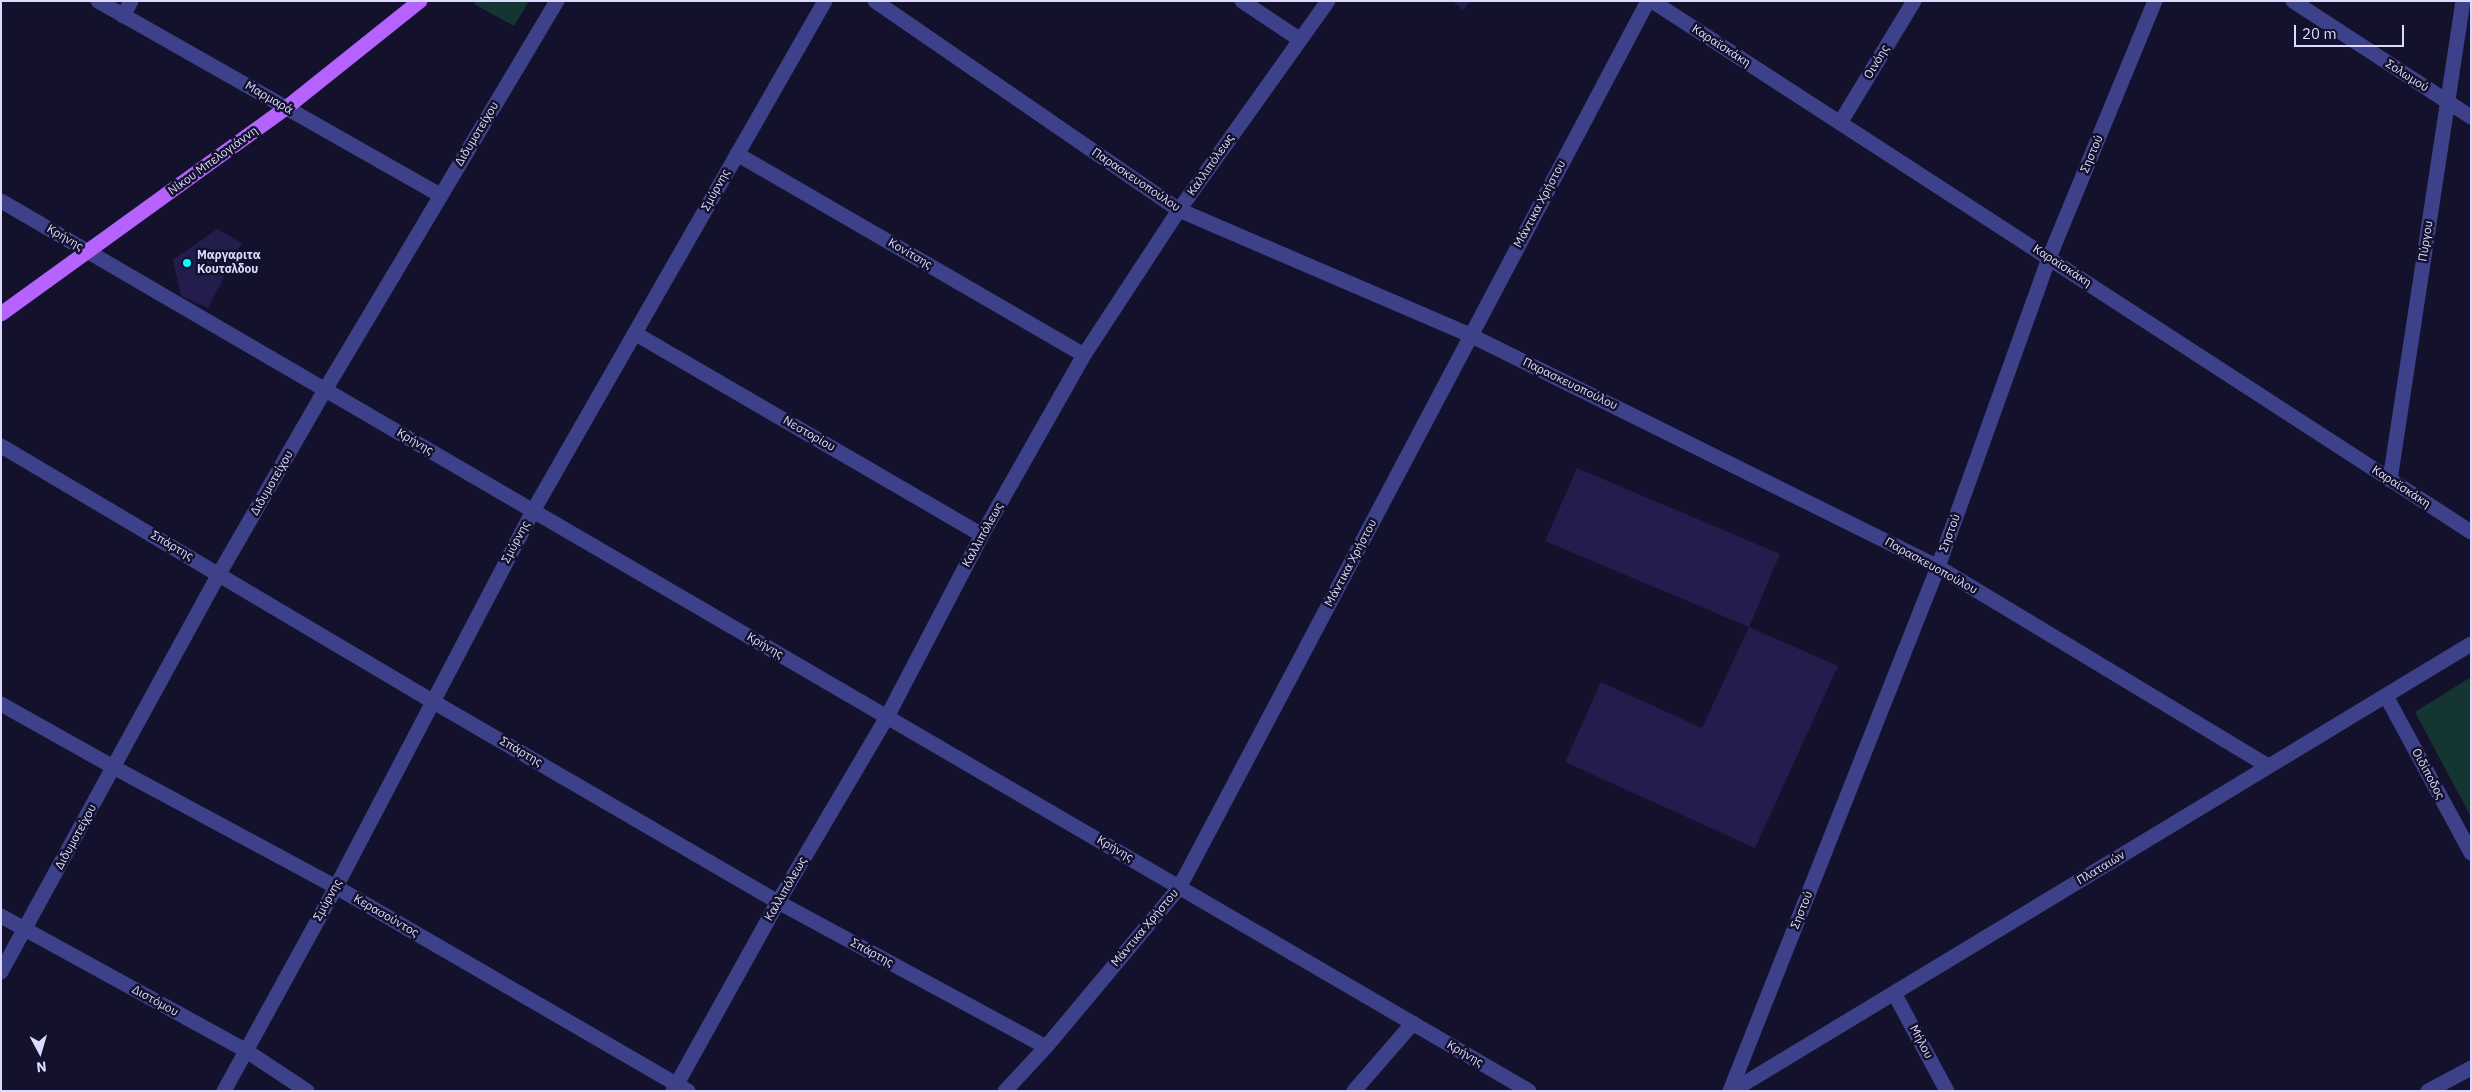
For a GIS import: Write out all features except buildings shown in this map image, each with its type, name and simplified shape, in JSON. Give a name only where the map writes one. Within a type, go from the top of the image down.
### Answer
[{"type":"main road","name":"Νίκου Μπελογιάννη","points":[[1,314],[286,108],[420,1]]},
{"type":"street","name":"Μαρμαρά","points":[[98,1],[440,195]]},
{"type":"street","points":[[123,16],[131,1]]},
{"type":"street","name":"Διδυμοτείχου","points":[[1,972],[115,768],[219,574],[440,195],[557,1]]},
{"type":"street","name":"Σμύρνης","points":[[224,1091],[336,887],[533,511],[825,1]]},
{"type":"street","name":"Παρασκευοπούλου","points":[[874,1],[1179,210],[1470,335],[1938,567],[2268,766]]},
{"type":"street","points":[[1242,1],[1300,38]]},
{"type":"street","name":"Καλλιπόλεως","points":[[679,1088],[778,902],[887,717],[982,535],[1084,355],[1179,210],[1328,1]]},
{"type":"street","name":"Μάντικα Χρήστου","points":[[1005,1091],[1046,1047],[1179,888],[1648,1]]},
{"type":"street","name":"Καραϊσκάκη","points":[[1652,1],[2471,532]]},
{"type":"street","name":"Οινόης","points":[[1840,123],[1914,1]]},
{"type":"street","name":"Σηστού","points":[[1731,1091],[1938,567],[2049,258],[2155,1]]},
{"type":"street","name":"Σολωμού","points":[[2293,1],[2471,117]]},
{"type":"street","name":"Πύργου","points":[[2390,480],[2463,1]]},
{"type":"street","name":"Κονίτσης","points":[[737,154],[1084,355]]},
{"type":"street","name":"Κρήνης","points":[[1,201],[1529,1091]]},
{"type":"street","name":"Νεστορίου","points":[[636,334],[982,535]]},
{"type":"street","name":"Σπάρτης","points":[[1,446],[432,701],[778,902],[1046,1047]]},
{"type":"street","name":"Πλαταιών","points":[[1731,1091],[2471,644]]},
{"type":"street","name":"Οιδίποδος","points":[[2386,696],[2471,853]]},
{"type":"street","name":"Κερασούντος","points":[[1,704],[115,768],[336,887],[679,1088]]},
{"type":"street","name":"Διστόμου","points":[[1,916],[245,1050],[307,1091]]},
{"type":"street","name":"Μήλου","points":[[1894,993],[1947,1091]]},
{"type":"street","points":[[1354,1091],[1413,1023]]},
{"type":"street","points":[[2428,1091],[2471,1068]]},
{"type":"green space","points":[[476,1],[529,1],[514,26],[474,4]]},
{"type":"green space","points":[[2471,677],[2471,817],[2415,712]]},
{"type":"place","name":"Μαργαριτα Κουτσλδου","points":[[187,263]]}]
